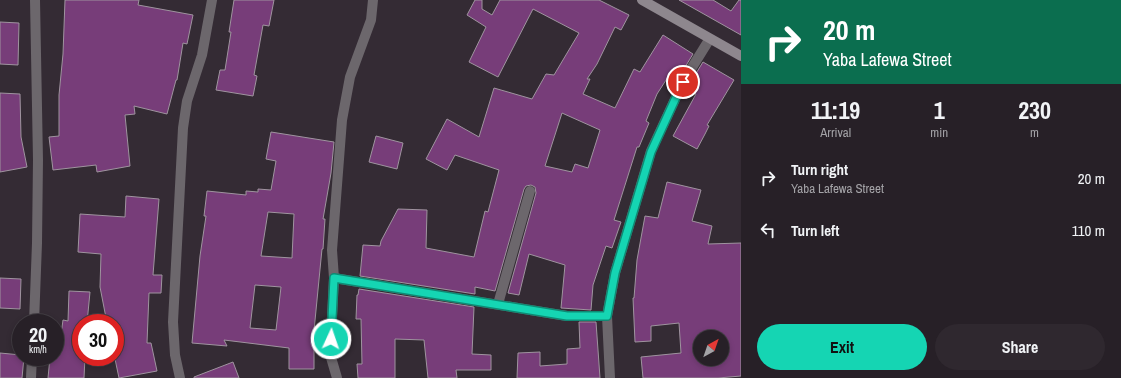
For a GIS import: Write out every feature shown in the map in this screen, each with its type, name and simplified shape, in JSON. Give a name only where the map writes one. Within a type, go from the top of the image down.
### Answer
[{"type":"main road","points":[[642,0],[709,40],[741,56]]},
{"type":"street","points":[[34,314],[38,160],[35,0]]},
{"type":"street","points":[[180,378],[175,355],[173,322],[183,128],[187,101],[202,55],[212,0]]},
{"type":"street","points":[[337,378],[330,354],[334,278],[332,250],[342,120],[350,78],[371,20],[373,0]]},
{"type":"street","points":[[610,378],[607,316],[615,273],[651,152],[683,82],[709,40]]},
{"type":"street","points":[[498,304],[530,191]]},
{"type":"street","points":[[334,278],[567,316],[607,316]]},
{"type":"street","points":[[30,378],[31,366]]},
{"type":"building","points":[[65,0],[139,0],[138,5],[193,15],[187,44],[183,43],[177,80],[167,114],[134,106],[135,114],[125,115],[130,166],[97,172],[96,165],[53,170],[49,137],[59,136],[59,95],[63,54]]},
{"type":"building","points":[[234,0],[274,0],[269,26],[263,25],[254,75],[257,76],[253,96],[216,90],[220,70],[225,70]]},
{"type":"building","points":[[475,0],[482,0],[482,9],[492,15],[500,0],[599,0],[629,15],[621,30],[615,27],[597,64],[587,79],[590,79],[583,94],[615,108],[634,69],[640,72],[663,35],[693,54],[676,82],[668,77],[657,94],[646,121],[649,123],[639,147],[637,147],[614,220],[621,222],[612,248],[606,246],[593,285],[591,310],[561,308],[565,265],[529,254],[519,295],[508,293],[536,193],[535,187],[531,185],[526,186],[524,189],[495,291],[475,287],[475,294],[360,276],[363,245],[380,246],[381,241],[398,209],[427,210],[426,248],[474,257],[485,211],[488,212],[499,170],[455,155],[447,170],[426,159],[447,119],[479,137],[494,88],[532,99],[546,74],[554,75],[579,33],[533,9],[498,77],[469,62],[486,27],[467,15]],"holes":[[[562,113],[600,130],[588,168],[575,164],[572,172],[545,166]]]},
{"type":"building","points":[[679,0],[713,0],[731,11],[739,0],[741,0],[741,35]]},
{"type":"building","points":[[0,22],[19,23],[18,65],[0,64]]},
{"type":"building","points":[[703,62],[734,80],[707,125],[709,126],[697,149],[673,136],[696,94],[687,88]]},
{"type":"building","points":[[0,93],[20,94],[21,137],[27,167],[0,172]]},
{"type":"building","points":[[271,132],[334,142],[331,173],[323,219],[325,219],[323,249],[313,341],[314,369],[289,369],[289,348],[224,340],[227,346],[192,343],[200,256],[206,216],[204,216],[207,191],[246,195],[246,191],[258,192],[258,189],[271,190],[276,161],[266,159]],"holes":[[[268,212],[294,214],[292,258],[261,256]],[[255,285],[281,287],[276,330],[250,328]]]},
{"type":"building","points":[[376,136],[403,143],[397,169],[369,162]]},
{"type":"building","points":[[667,182],[701,190],[692,221],[712,226],[708,244],[741,243],[741,376],[718,378],[643,378],[641,357],[681,353],[679,323],[651,326],[651,341],[635,342],[633,298],[637,260],[645,216],[658,218]]},
{"type":"building","points":[[126,196],[159,199],[153,275],[162,275],[161,293],[149,293],[147,343],[151,343],[157,371],[119,378],[116,366],[124,366],[124,314],[105,314],[100,287],[101,254],[78,252],[80,214],[125,217]]},
{"type":"building","points":[[0,278],[21,279],[20,309],[0,308]]},
{"type":"building","points":[[359,289],[474,307],[472,354],[491,355],[491,370],[456,370],[457,378],[428,378],[424,340],[395,339],[395,378],[358,378],[357,364],[362,364],[361,319],[356,319],[357,295]]},
{"type":"building","points":[[69,291],[90,292],[88,314],[72,314],[72,366],[85,366],[84,378],[48,378],[49,366],[64,366],[64,320],[68,321]]},
{"type":"building","points":[[579,322],[596,322],[600,378],[517,378],[518,353],[540,352],[540,366],[567,364],[567,349],[580,348]]},
{"type":"building","points":[[0,353],[12,354],[12,366],[23,366],[22,378],[0,378]]},
{"type":"building","points":[[233,362],[239,378],[194,378],[194,377]]},
{"type":"route","points":[[331,339],[334,278],[567,316],[607,316],[615,273],[651,152],[683,82]]}]
